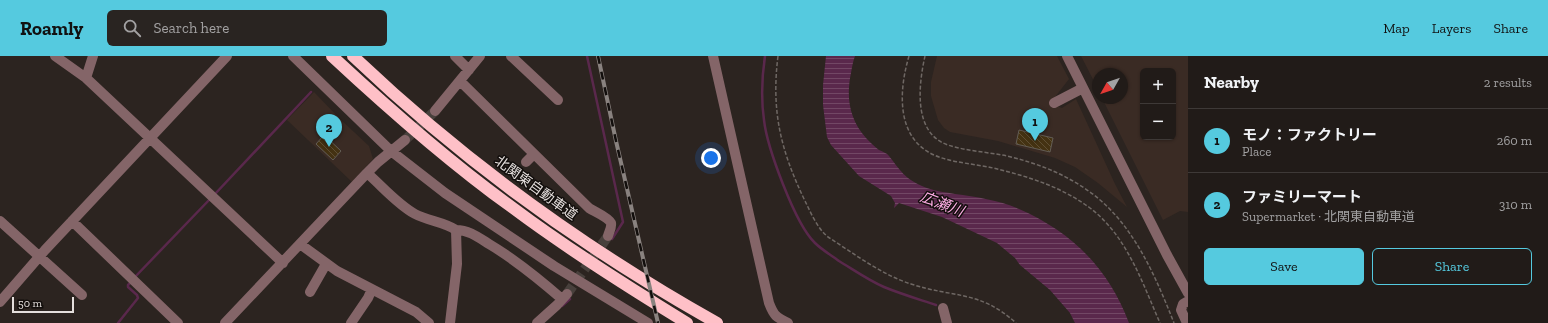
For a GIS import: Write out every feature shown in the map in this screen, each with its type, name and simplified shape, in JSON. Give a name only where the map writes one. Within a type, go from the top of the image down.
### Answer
[{"type":"highway","name":"北関東自動車道","points":[[332,56],[430,143],[512,208],[594,265],[687,323]]},
{"type":"highway","name":"北関東自動車道","points":[[353,56],[415,112],[491,174],[564,227],[634,274],[717,323]]},
{"type":"street","points":[[55,56],[86,78],[151,137],[283,263]]},
{"type":"street","points":[[86,78],[93,56]]},
{"type":"street","points":[[0,302],[72,221],[227,56]]},
{"type":"street","points":[[293,56],[391,151],[445,193],[554,266],[645,321]]},
{"type":"street","points":[[454,56],[469,70]]},
{"type":"street","points":[[435,111],[480,56]]},
{"type":"street","points":[[512,56],[558,100]]},
{"type":"street","points":[[713,56],[769,303],[773,314],[788,323]]},
{"type":"street","points":[[1067,56],[1167,255],[1188,293]]},
{"type":"street","points":[[460,81],[589,208],[611,223],[608,236]]},
{"type":"street","points":[[1054,103],[1083,88]]},
{"type":"street","points":[[225,323],[367,173],[391,151],[406,140]]},
{"type":"street","points":[[526,162],[534,154]]},
{"type":"street","points":[[367,173],[408,210],[430,221],[460,230],[520,264],[564,296],[537,323]]},
{"type":"street","points":[[0,221],[39,258],[82,295]]},
{"type":"street","points":[[72,221],[178,323]]},
{"type":"street","points":[[450,323],[460,230]]},
{"type":"street","points":[[300,244],[326,264],[354,281],[416,312],[429,323]]},
{"type":"street","points":[[310,292],[326,264]]},
{"type":"street","points":[[351,323],[372,290]]},
{"type":"street","points":[[1186,323],[1181,310],[1183,304],[1188,301]]},
{"type":"street","points":[[944,308],[947,323]]},
{"type":"path","points":[[778,56],[775,92],[780,138],[787,160],[801,192],[818,226],[824,234],[898,279],[931,289],[963,294],[976,298],[997,308],[1016,323]]},
{"type":"path","points":[[909,56],[902,92],[904,119],[908,130],[919,145],[940,158],[992,168],[1036,180],[1059,189],[1092,209],[1115,233],[1131,258],[1160,323]]},
{"type":"path","points":[[925,56],[921,79],[920,98],[924,119],[933,135],[947,144],[1007,156],[1049,169],[1075,182],[1091,193],[1118,220],[1136,243],[1151,270],[1174,323]]},
{"type":"shaded area","points":[[937,56],[1057,56],[1069,79],[1055,97],[1056,106],[1062,108],[1076,99],[1127,207],[1098,183],[1075,167],[1055,158],[998,141],[950,132],[944,128],[938,120],[931,96],[931,82]]},
{"type":"shaded area","points":[[1081,56],[1188,56],[1188,212],[1180,211],[1163,220],[1105,104],[1128,104],[1128,68],[1092,68],[1092,77]]},
{"type":"shaded area","points":[[314,92],[369,146],[373,159],[352,182],[287,120]]},
{"type":"water","name":"広瀬川","points":[[826,56],[855,56],[849,91],[852,115],[860,131],[866,138],[879,150],[888,155],[907,177],[930,189],[1004,203],[1038,218],[1056,229],[1086,254],[1099,269],[1121,304],[1129,323],[1075,323],[1070,313],[1050,290],[997,243],[942,217],[899,203],[894,208],[895,203],[891,196],[859,176],[831,145],[827,137],[823,105],[823,85]]},
{"type":"building","points":[[1019,130],[1053,138],[1050,152],[1016,144]]},
{"type":"building","points":[[324,135],[341,151],[333,160],[316,144]]},
{"type":"waterway","points":[[587,56],[623,222],[612,239]]},
{"type":"waterway","points":[[765,56],[762,96],[766,132],[783,184],[799,220],[807,233],[815,243],[824,250],[872,281],[897,292],[936,305]]},
{"type":"waterway","points":[[215,194],[311,92]]},
{"type":"waterway","points":[[134,278],[211,198]]},
{"type":"waterway","points":[[118,323],[138,298],[137,295],[128,287],[131,282]]},
{"type":"waterway","points":[[562,306],[570,299]]},
{"type":"tunnel","points":[[405,140],[435,111]]},
{"type":"tunnel","points":[[567,294],[608,236]]},
{"type":"railway","points":[[598,56],[658,323]]},
{"type":"place","name":"モノ：ファクトリー","points":[[1035,141]]},
{"type":"place","name":"ファミリーマート","points":[[329,147]]}]
